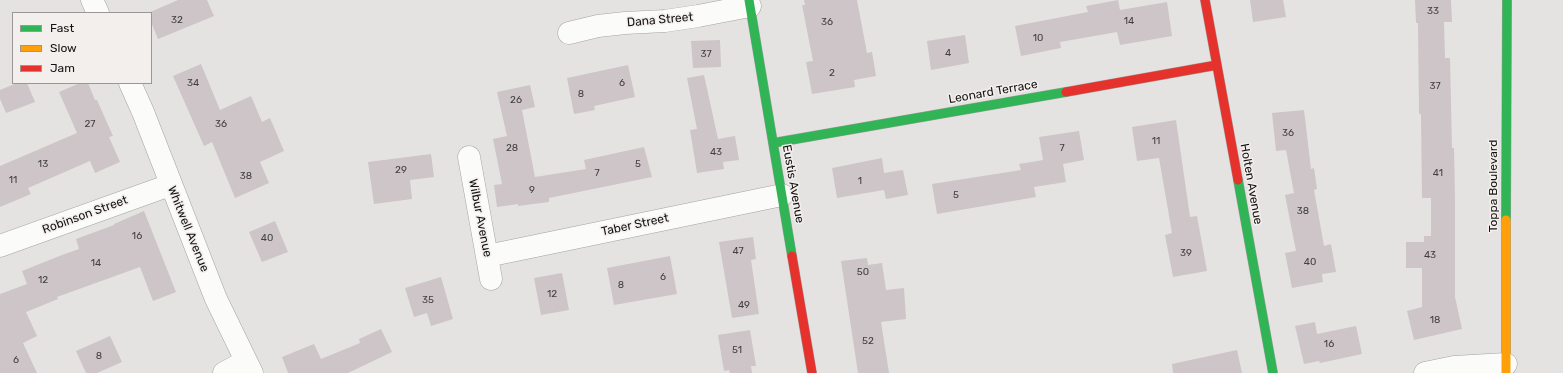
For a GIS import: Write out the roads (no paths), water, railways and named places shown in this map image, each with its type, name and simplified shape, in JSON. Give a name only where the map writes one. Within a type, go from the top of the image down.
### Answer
[{"type":"street","points":[[92,0],[98,12]]},
{"type":"street","name":"Holten Avenue","points":[[1205,0],[1273,373]]},
{"type":"street","name":"Toppa Boulevard","points":[[1506,368],[1507,0]]},
{"type":"street","name":"Dana Street","points":[[569,33],[598,26],[665,21],[698,16],[750,3]]},
{"type":"street","name":"Eustis Avenue","points":[[750,3],[812,373]]},
{"type":"street","name":"Leonard Terrace","points":[[774,143],[1217,65]]},
{"type":"street","name":"Whitwell Avenue","points":[[130,84],[143,112],[170,185],[216,299],[249,367]]},
{"type":"street","name":"Wilbur Avenue","points":[[469,157],[491,279]]},
{"type":"street","name":"Robinson Street","points":[[0,246],[170,185]]},
{"type":"street","name":"Taber Street","points":[[487,256],[782,195]]},
{"type":"street","points":[[224,373],[249,367]]},
{"type":"street","points":[[1425,373],[1454,367],[1506,368]]}]
